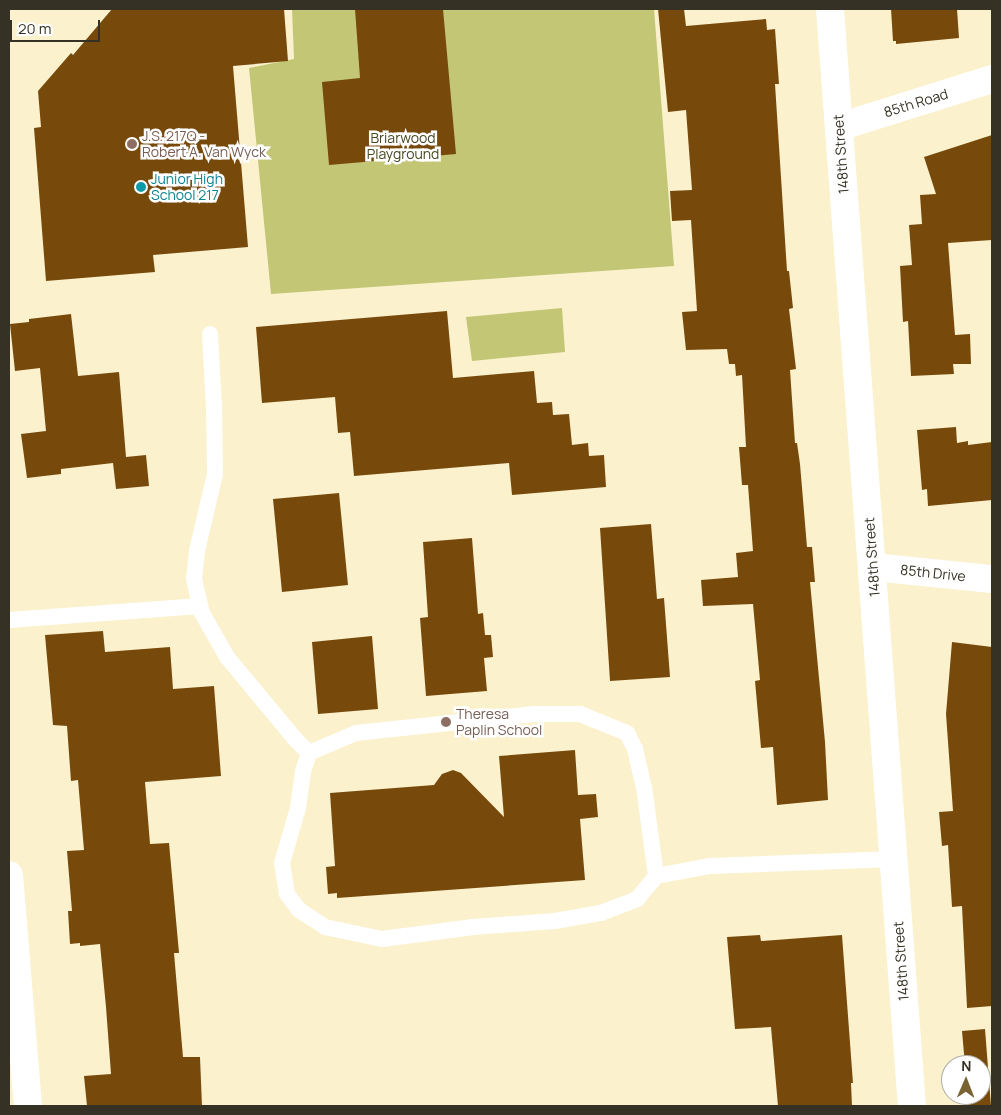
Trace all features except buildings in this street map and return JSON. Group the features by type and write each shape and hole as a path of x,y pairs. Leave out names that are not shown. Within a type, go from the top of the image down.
{"street":[{"name":"148th Street","path":"830,9 912,1106"},
{"name":"85th Road","path":"839,127 992,79"},
{"name":"85th Drive","path":"873,567 992,579"},
{"path":"9,875 28,1106"}],"lane":[{"path":"210,334 215,474 197,551 194,579 200,606 202,613 227,657 309,753"},
{"path":"9,620 200,606"},
{"path":"309,753 356,733 534,714 580,714 627,733 635,749 644,787 656,876"},
{"path":"309,753 298,808 282,863 287,894 299,910 325,927 382,939 473,927 555,921 601,913 637,899 656,876 710,866 894,859"}],"green space":[{"name":"Briarwood Playground","path":"292,9 654,9 674,266 271,294 249,68 294,59"},
{"path":"562,308 565,352 472,361 466,317"}],"place":[{"name":"J.S. 217Q - Robert A. Van Wyck","path":"132,144"},
{"name":"Junior High School 217","path":"141,187"},
{"name":"Theresa Paplin School","path":"446,722"}]}
